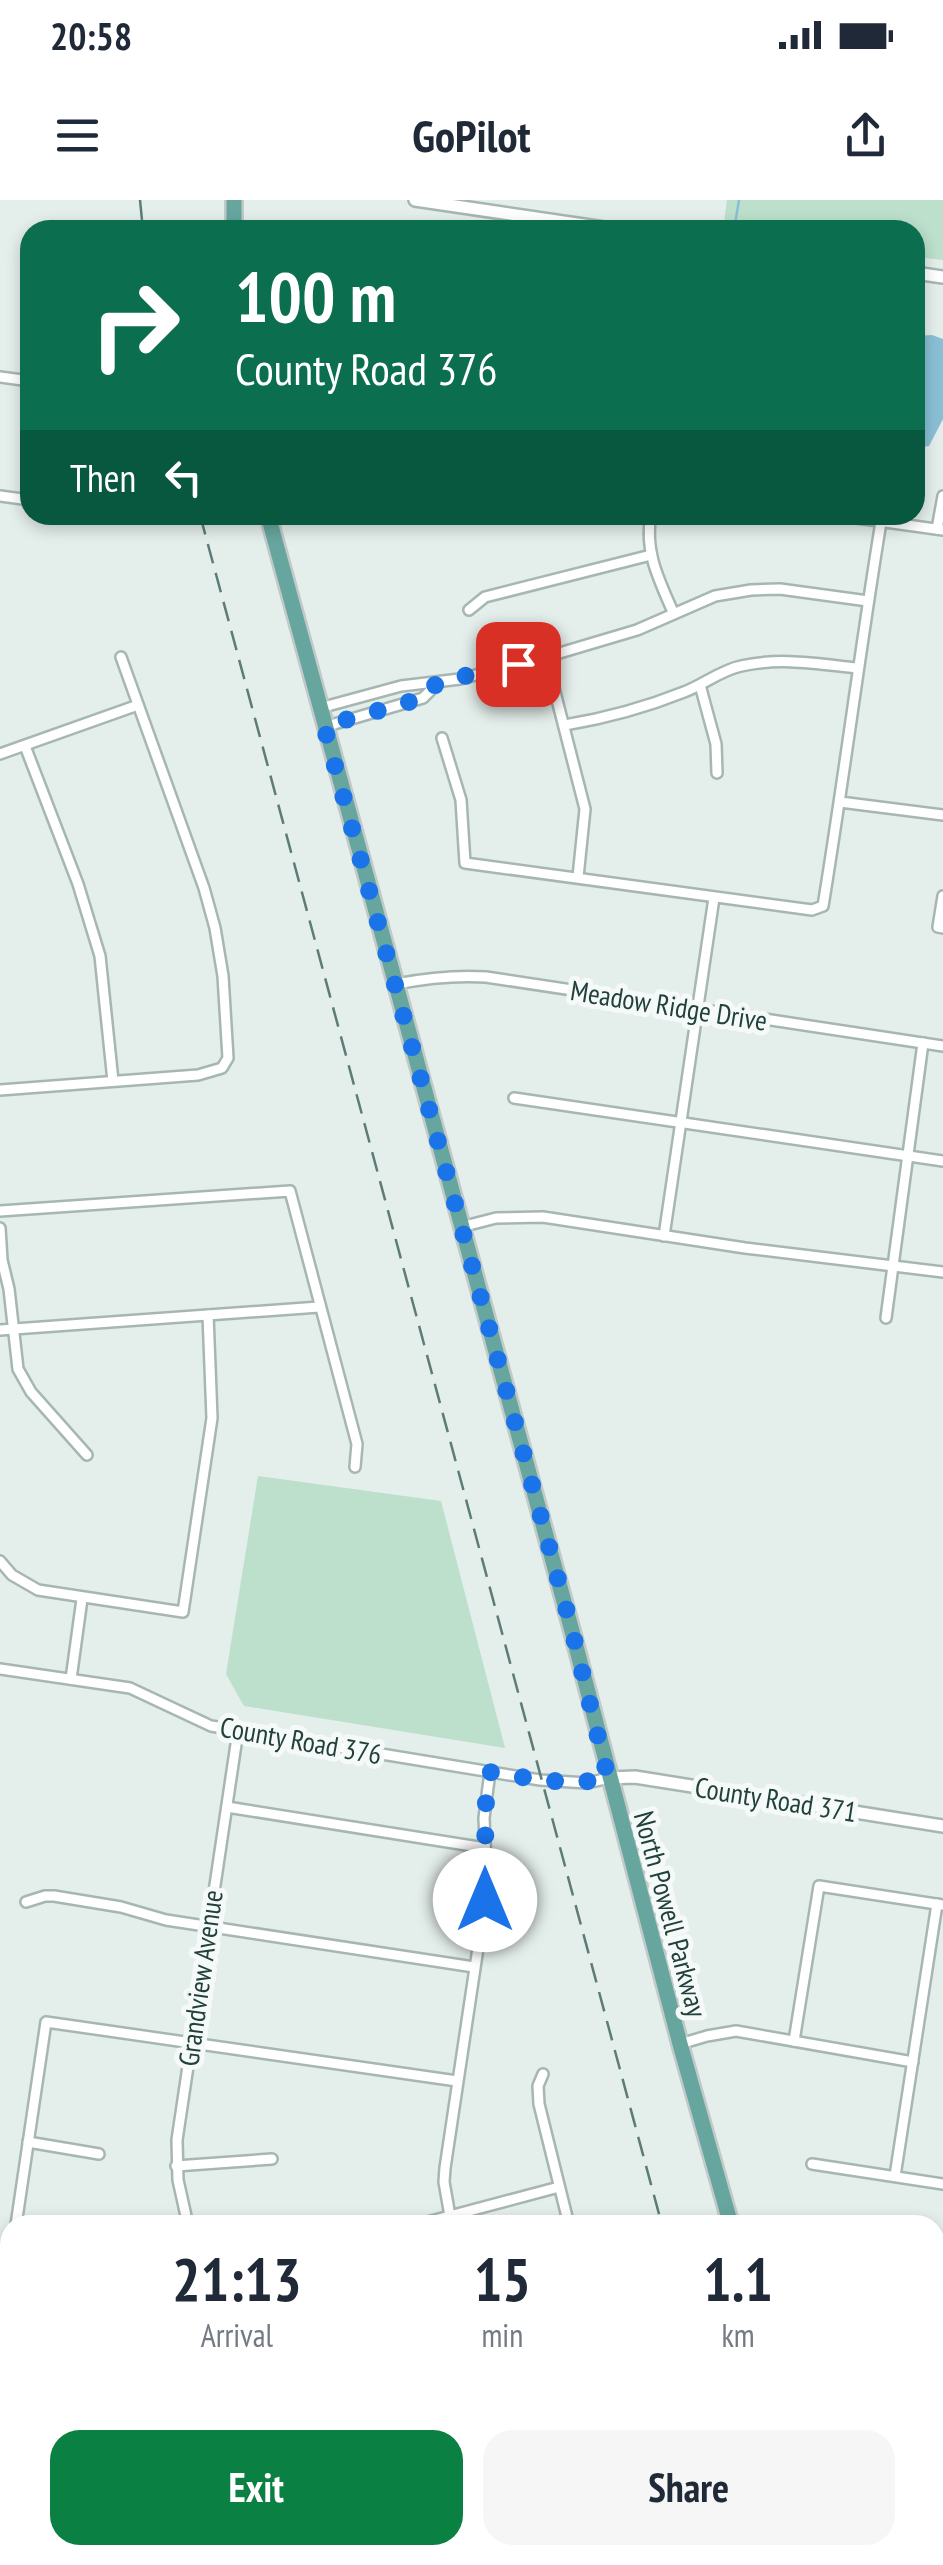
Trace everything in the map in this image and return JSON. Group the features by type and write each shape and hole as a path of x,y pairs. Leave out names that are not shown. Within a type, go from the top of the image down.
{"main road":[{"name":"North Powell Parkway","path":"271,525 727,2215"}],"street":[{"path":"414,200 550,220"},
{"path":"906,525 940,529 943,496"},
{"path":"650,525 651,555 674,612"},
{"path":"442,738 461,800 466,862 714,898 812,910 823,906 880,525"},
{"path":"469,610 485,598 651,555"},
{"path":"320,708 401,686 438,682 546,657 636,630 715,596 780,588 868,600"},
{"path":"0,1090 198,1075 216,1070 228,1058 215,928 121,657"},
{"path":"546,657 585,809 578,878"},
{"path":"564,726 611,718 700,685 736,667 791,660 857,668"},
{"path":"324,726 423,698 438,682"},
{"path":"700,685 716,744 717,773"},
{"path":"0,754 138,705"},
{"path":"26,746 96,938 114,1081"},
{"path":"840,802 943,815"},
{"path":"941,927 943,896"},
{"path":"664,1236 714,898"},
{"name":"Meadow Ridge Drive","path":"396,984 456,975 943,1046"},
{"path":"886,1318 923,1043"},
{"path":"514,1098 943,1161"},
{"path":"0,1212 290,1191 358,1444 355,1467"},
{"path":"461,1227 496,1218 532,1216 943,1272"},
{"path":"0,1228 22,1380 87,1455"},
{"path":"0,1330 319,1307"},
{"path":"0,1561 25,1584 52,1594 183,1612 210,1436 208,1315"},
{"path":"71,1679 82,1599"},
{"name":"County Road 376","path":"0,1668 130,1688 211,1726 238,1731 540,1780 587,1783 608,1778"},
{"name":"Grandview Avenue","path":"186,2215 176,2166 177,2140 238,1731"},
{"path":"450,2215 444,2182 487,1888 484,1818 490,1772"},
{"name":"County Road 371","path":"608,1778 635,1777 943,1826"},
{"path":"226,1808 485,1848"},
{"path":"794,2041 820,1886 940,1905 894,2176"},
{"path":"26,1902 54,1896 122,1907 166,1920 474,1968"},
{"path":"17,2215 46,2022 457,2082"},
{"path":"680,2044 736,2032 912,2062"},
{"path":"543,2074 538,2086 539,2104 567,2215"},
{"path":"28,2142 99,2154"},
{"path":"176,2166 272,2158"},
{"path":"812,2164 943,2184"},
{"path":"454,2215 560,2187"}],"green space":[{"path":"727,200 943,200 943,260 925,258 925,220 724,220"},
{"path":"258,1476 441,1501 505,1748 244,1706 226,1674"}],"water":[{"path":"925,335 943,339 943,419 929,446 925,447"}],"waterway":[{"path":"736,220 739,200"}],"railway":[{"path":"140,200 142,220"},
{"path":"203,525 659,2215"}],"route":[{"path":"485,1900 488,1872 484,1818 490,1772 587,1783 608,1778 572,1630 324,726 423,698 438,682 518,664"}]}
